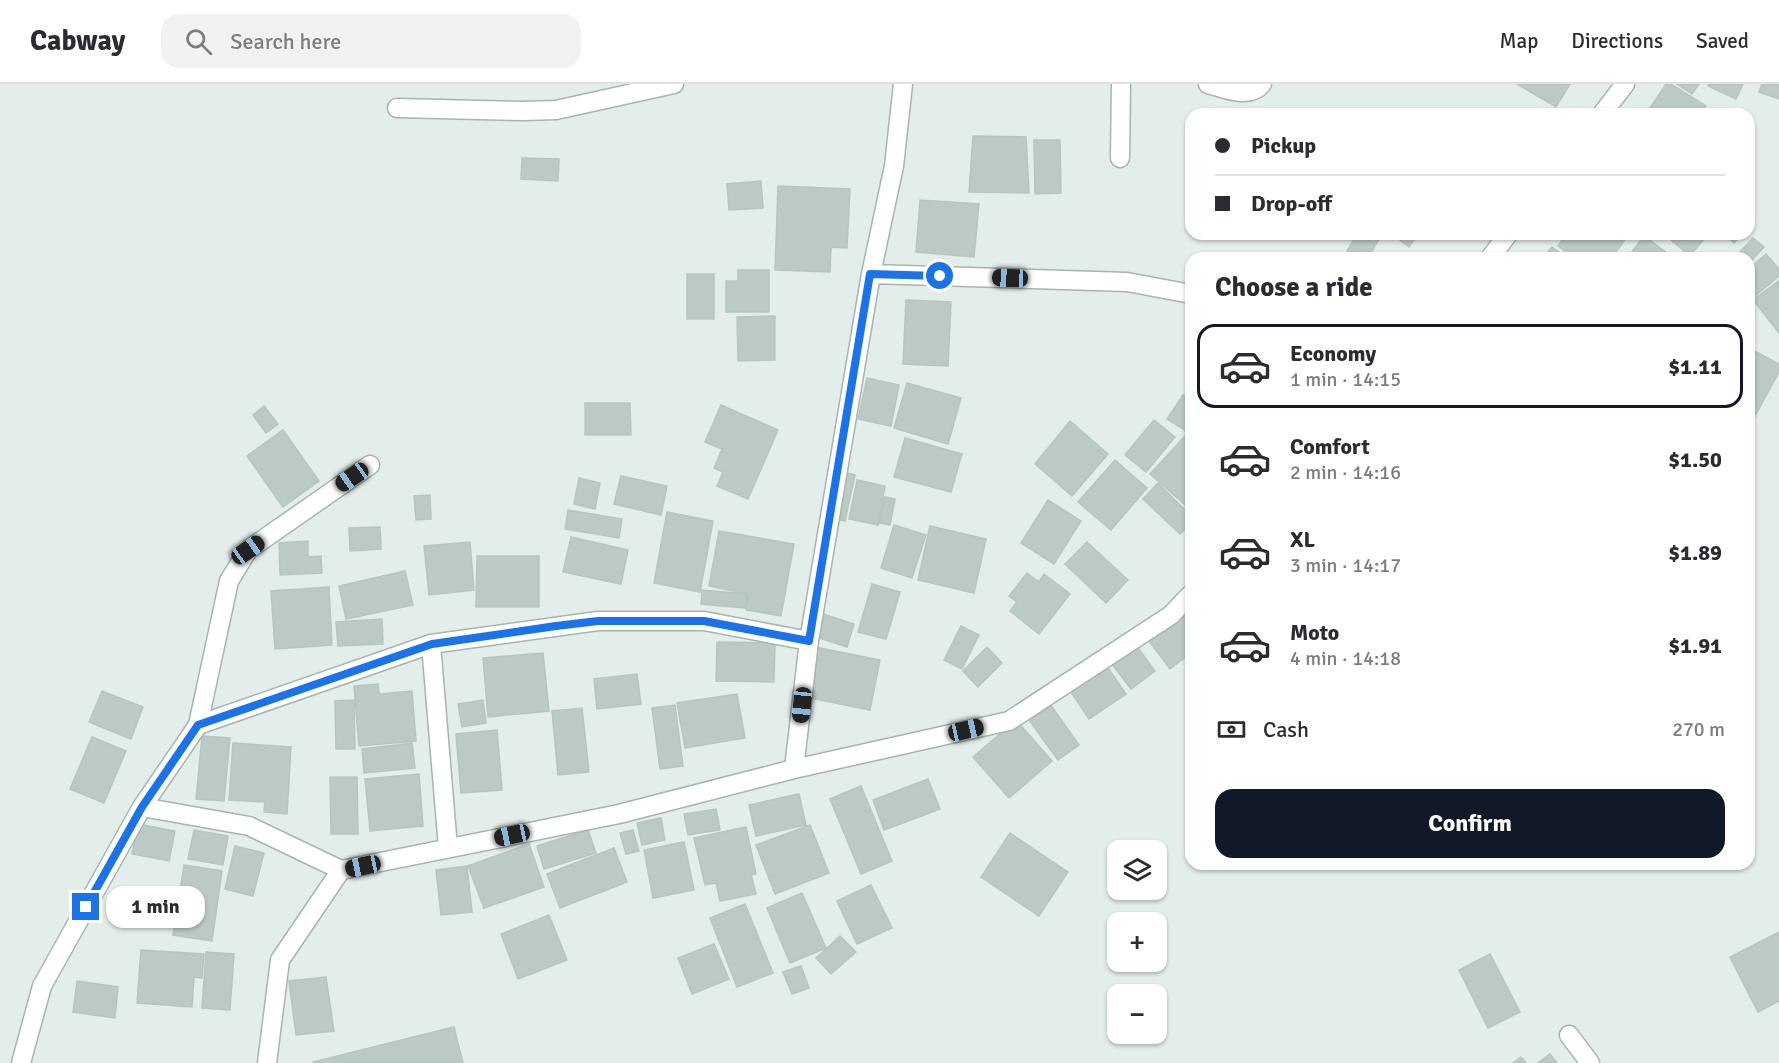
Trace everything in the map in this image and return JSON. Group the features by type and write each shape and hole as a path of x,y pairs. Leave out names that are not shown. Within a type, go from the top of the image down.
{"street":[{"path":"397,108 556,110 675,84"},
{"path":"794,769 809,641 870,274 894,166 903,84"},
{"path":"1120,158 1121,84"},
{"path":"1208,84 1240,93 1258,88 1262,84"},
{"path":"1607,108 1625,84"},
{"path":"870,274 1127,282 1185,293"},
{"path":"21,1063 42,986 142,807 198,725 229,581 248,550 370,465"},
{"path":"142,807 249,826 341,870 619,814 794,769 1010,721 1171,615 1185,600"},
{"path":"198,725 432,644 598,621 704,621 809,641"},
{"path":"432,644 448,848"},
{"path":"267,1063 280,960 341,870"},
{"path":"1569,1035 1590,1063"}],"building":[{"path":"1517,84 1570,84 1556,107"},
{"path":"1666,84 1671,84 1706,106 1705,108 1650,108"},
{"path":"1677,84 1699,84 1692,94"},
{"path":"1709,84 1743,84 1736,99 1708,86"},
{"path":"1762,84 1779,84 1779,99 1759,92"},
{"path":"973,136 1026,137 1029,193 969,192"},
{"path":"1034,140 1060,140 1061,193 1035,194"},
{"path":"522,158 559,159 558,181 521,179"},
{"path":"761,181 763,208 729,210 727,184"},
{"path":"778,186 850,189 847,248 831,247 830,272 775,270"},
{"path":"920,200 979,204 974,257 916,252"},
{"path":"1353,240 1378,240 1372,252 1347,251"},
{"path":"1400,240 1414,240 1409,247"},
{"path":"1562,240 1625,240 1616,252 1566,252 1558,246"},
{"path":"1641,240 1649,240 1666,252 1632,252"},
{"path":"1671,240 1703,240 1693,252 1685,252"},
{"path":"1751,240 1755,240 1764,247 1755,257 1755,252 1740,252"},
{"path":"1552,247 1559,252 1548,252"},
{"path":"1766,254 1779,269 1779,276 1755,296 1755,264"},
{"path":"738,270 769,270 769,312 726,312 726,281 738,281"},
{"path":"687,274 714,274 714,319 687,319"},
{"path":"1779,281 1779,333 1755,303 1755,299"},
{"path":"906,300 951,302 948,366 903,364"},
{"path":"775,316 775,360 738,361 737,317"},
{"path":"1755,351 1779,364 1779,372 1755,416"},
{"path":"867,378 899,385 891,426 858,419"},
{"path":"907,383 961,398 948,444 894,428"},
{"path":"1183,395 1185,396 1185,430 1167,419"},
{"path":"585,403 630,403 631,435 585,435"},
{"path":"721,405 778,430 748,499 717,486 723,472 714,468 722,449 705,442"},
{"path":"264,406 278,424 266,433 253,415"},
{"path":"1154,420 1175,437 1146,472 1125,455"},
{"path":"1070,421 1108,454 1072,496 1035,464"},
{"path":"283,430 319,481 283,507 247,456"},
{"path":"1185,436 1185,505 1150,474"},
{"path":"905,438 962,454 951,492 894,477"},
{"path":"1115,460 1147,488 1111,530 1078,502"},
{"path":"840,471 855,475 845,521 830,518"},
{"path":"621,476 667,486 661,515 614,504"},
{"path":"579,478 600,483 595,509 574,504"},
{"path":"857,480 885,486 878,525 849,519"},
{"path":"1158,483 1185,510 1185,529 1180,534 1143,499"},
{"path":"430,495 431,519 416,520 414,496"},
{"path":"885,497 895,499 890,525 879,523"},
{"path":"1048,500 1081,521 1054,564 1021,543"},
{"path":"568,510 622,519 619,538 565,529"},
{"path":"667,512 713,521 700,592 654,583"},
{"path":"894,525 926,535 912,578 881,568"},
{"path":"930,526 986,539 974,593 918,580"},
{"path":"380,527 381,549 350,551 349,528"},
{"path":"719,531 794,544 781,616 746,610 748,594 709,586"},
{"path":"571,537 628,550 621,584 563,572"},
{"path":"308,541 308,557 321,556 322,573 280,575 279,543"},
{"path":"470,542 474,590 429,595 424,546"},
{"path":"1087,542 1128,580 1106,603 1065,564"},
{"path":"477,556 539,556 539,607 476,607"},
{"path":"405,571 413,605 346,619 339,586"},
{"path":"1027,573 1039,582 1044,574 1070,594 1039,634 1010,611 1017,602 1009,596"},
{"path":"872,584 900,592 886,639 858,632"},
{"path":"329,587 332,645 275,649 271,591"},
{"path":"702,590 747,594 745,608 701,604"},
{"path":"1185,608 1185,658 1170,669 1146,637"},
{"path":"823,614 854,624 847,647 816,637"},
{"path":"382,619 383,644 338,646 336,622"},
{"path":"961,626 979,635 962,669 944,660"},
{"path":"1133,641 1155,671 1131,689 1108,659"},
{"path":"717,642 775,643 774,682 716,681"},
{"path":"815,647 880,660 870,710 805,697"},
{"path":"987,647 1002,663 978,687 963,671"},
{"path":"543,653 549,711 488,717 483,658"},
{"path":"1104,662 1126,694 1089,719 1067,686"},
{"path":"637,674 641,704 597,709 594,679"},
{"path":"378,684 379,694 412,691 416,741 359,746 354,686"},
{"path":"102,691 143,707 131,739 89,722"},
{"path":"737,694 745,738 685,748 677,703"},
{"path":"354,700 355,749 336,749 335,701"},
{"path":"483,700 486,723 462,727 458,704"},
{"path":"1048,701 1079,745 1058,760 1026,716"},
{"path":"675,705 683,766 660,769 652,708"},
{"path":"582,708 589,772 558,775 552,711"},
{"path":"1016,720 1052,761 1009,798 973,757"},
{"path":"497,730 502,790 461,793 456,734"},
{"path":"202,736 230,738 224,801 196,799"},
{"path":"92,737 126,751 104,803 70,789"},
{"path":"233,743 291,747 287,814 264,812 265,802 229,800"},
{"path":"412,743 415,768 364,773 362,749"},
{"path":"419,774 423,826 370,831 365,779"},
{"path":"330,777 357,777 358,834 331,834"},
{"path":"928,779 940,809 884,830 873,800"},
{"path":"861,786 892,861 861,874 830,799"},
{"path":"799,794 806,825 756,836 749,805"},
{"path":"716,809 720,830 688,835 684,814"},
{"path":"661,818 665,840 642,845 637,823"},
{"path":"138,824 175,831 169,861 132,854"},
{"path":"810,825 829,873 775,894 756,845"},
{"path":"746,827 756,874 751,875 756,894 720,901 716,883 705,885 694,838"},
{"path":"194,830 228,836 223,865 188,859"},
{"path":"588,830 596,853 544,869 537,846"},
{"path":"633,830 639,851 626,854 620,833"},
{"path":"1010,833 1068,872 1039,916 981,877"},
{"path":"684,842 694,890 653,898 644,850"},
{"path":"529,844 544,887 484,908 468,866"},
{"path":"235,846 264,853 253,896 225,889"},
{"path":"614,848 627,882 560,908 547,874"},
{"path":"184,865 222,871 212,941 173,935"},
{"path":"467,866 472,912 441,915 436,870"},
{"path":"871,885 892,928 857,944 837,901"},
{"path":"802,893 826,948 790,963 767,908"},
{"path":"745,904 773,973 737,987 710,918"},
{"path":"549,915 567,960 518,979 501,934"},
{"path":"1779,932 1779,1001 1758,1012 1730,957"},
{"path":"840,936 856,952 831,974 816,958"},
{"path":"714,944 729,979 692,994 678,958"},
{"path":"141,950 204,954 202,978 194,977 192,1007 137,1003"},
{"path":"206,952 234,954 230,1010 202,1008"},
{"path":"1490,954 1520,1012 1488,1028 1459,970"},
{"path":"801,966 809,988 792,994 783,972"},
{"path":"326,977 334,1031 296,1035 289,981"},
{"path":"77,981 118,987 115,1018 73,1012"},
{"path":"454,1027 463,1063 313,1063 313,1062"},
{"path":"1550,1054 1557,1063 1538,1063"},
{"path":"1521,1057 1526,1063 1513,1063"}],"route":[{"path":"86,907 142,807 198,725 432,644 556,626 598,621 704,621 809,641 870,274 940,276"}]}
